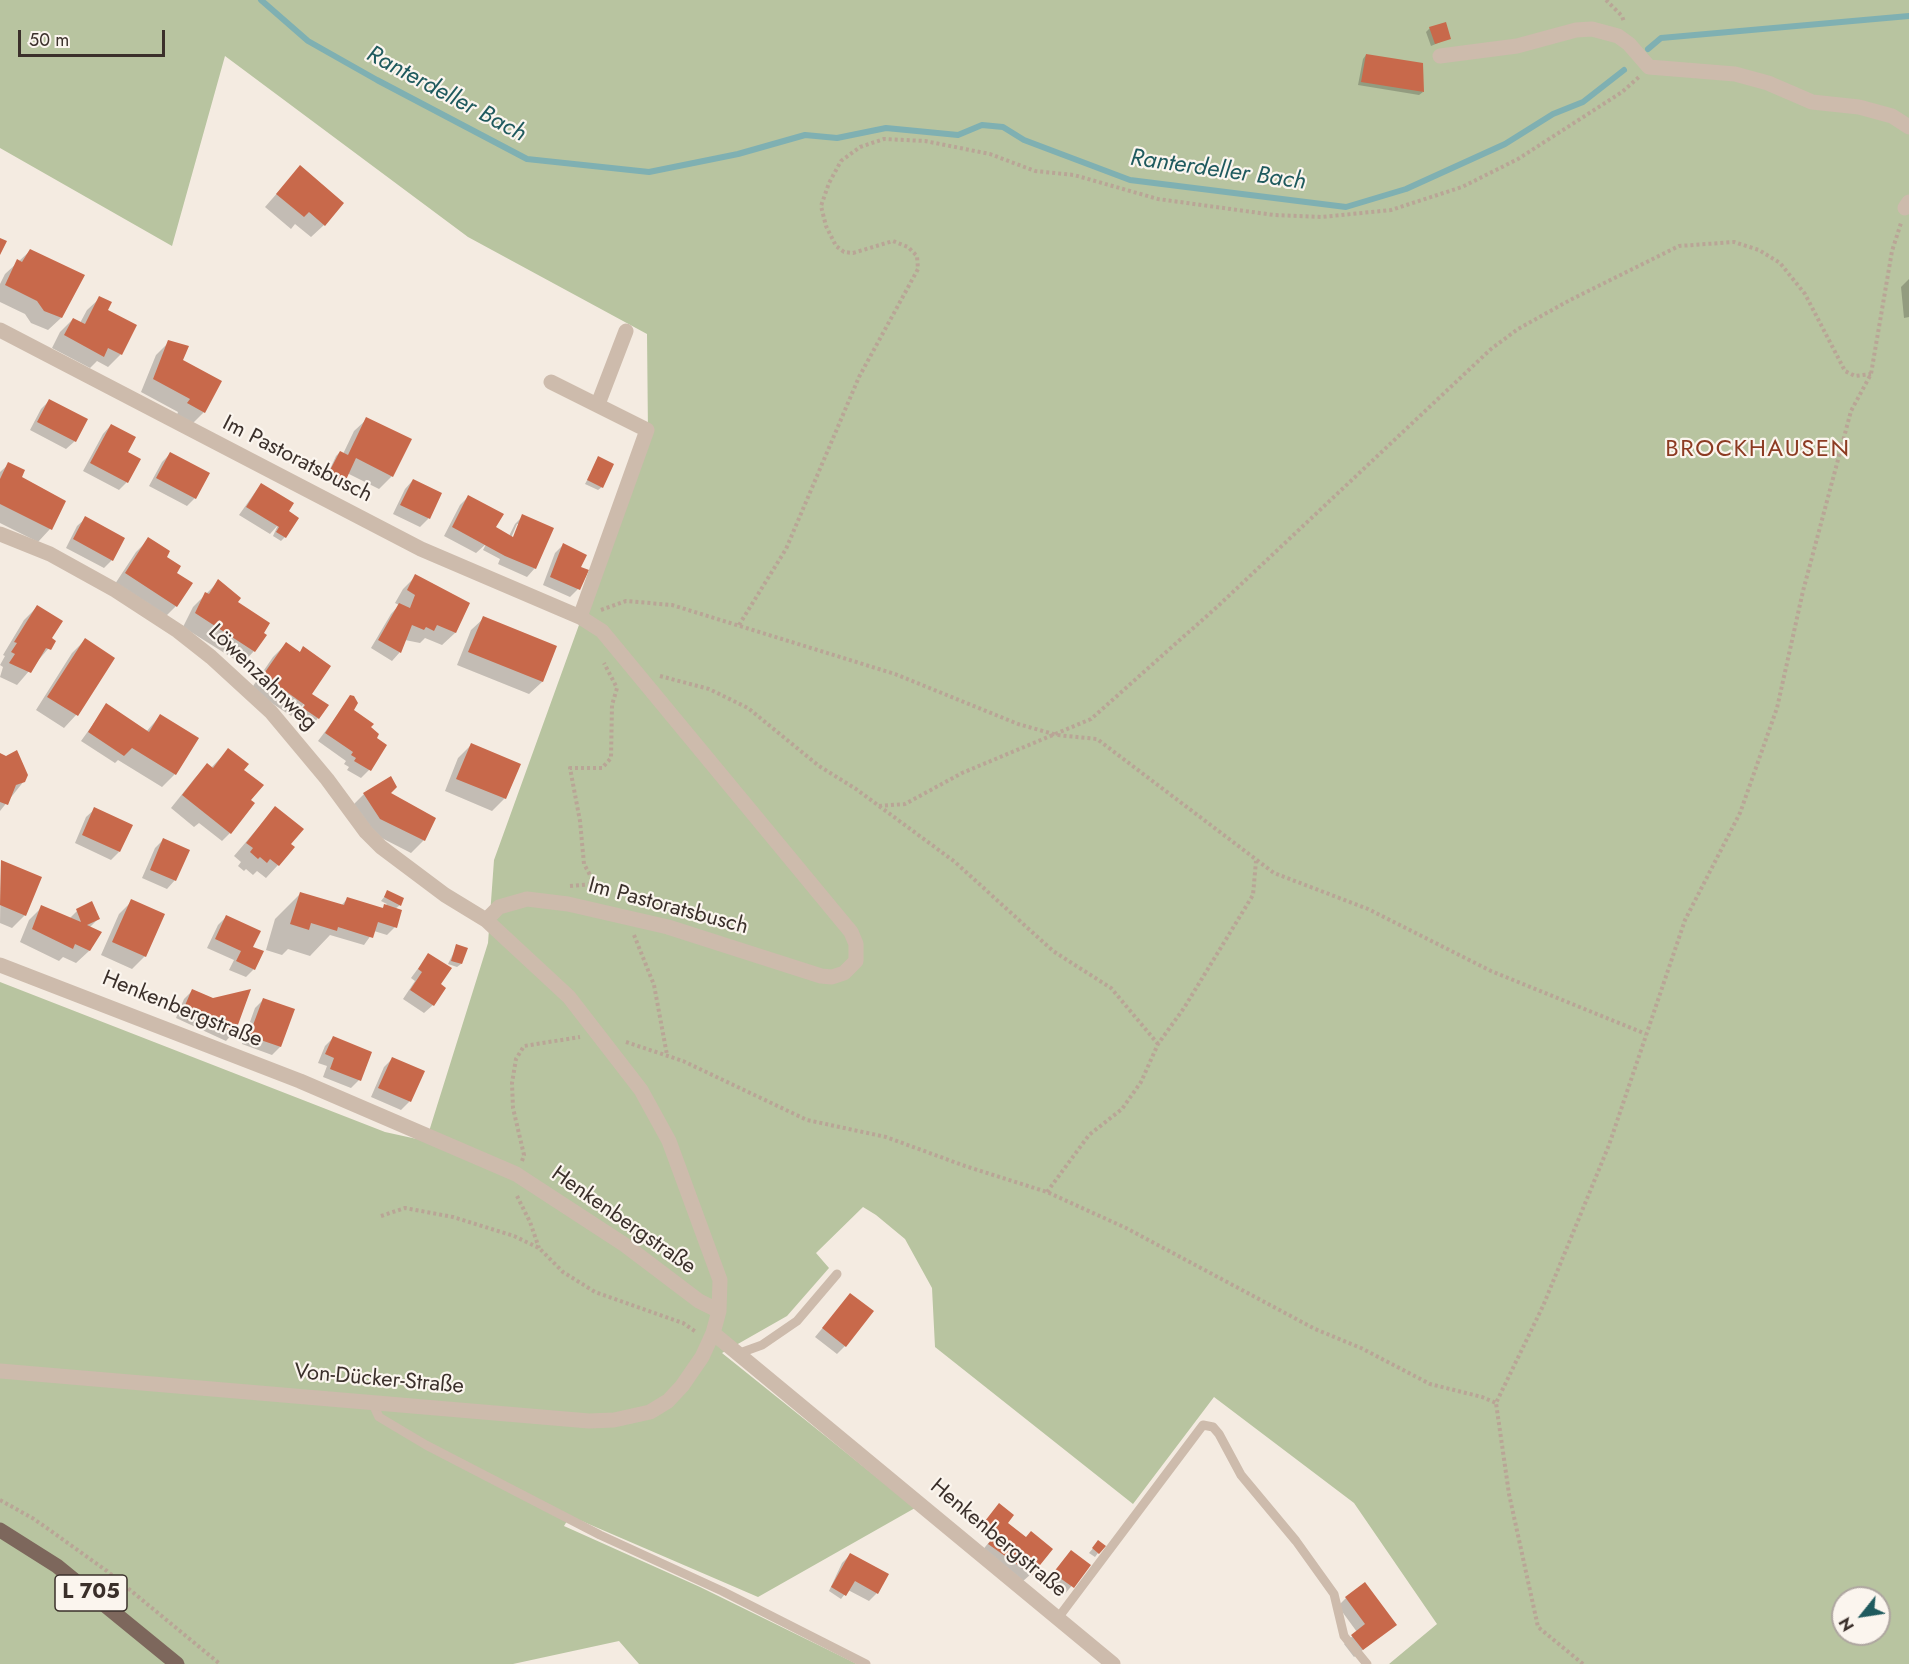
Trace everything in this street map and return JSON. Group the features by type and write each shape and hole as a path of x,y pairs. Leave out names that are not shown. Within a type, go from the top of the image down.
{"main road":[{"name":"L 705","path":"0,1530 57,1566 177,1664"}],"street":[{"path":"1440,56 1517,46 1576,30 1592,29 1618,36 1629,44 1650,67 1735,74 1768,83 1812,102 1859,107 1892,117 1909,128"},
{"name":"Im Pastoratsbusch","path":"0,330 421,549 580,617 602,631 851,932 856,944 856,961 844,974 832,977 821,976 743,949 631,918 527,899 499,908 486,920"},
{"path":"598,404 626,331"},
{"path":"551,382 647,430 580,617"},
{"name":"Löwenzahnweg","path":"0,534 50,554 116,590 178,631 271,712 320,770 366,832 381,847 445,896 486,920"},
{"path":"486,920 568,997 600,1035 641,1090 669,1141 720,1280 719,1311 711,1337"},
{"name":"Henkenbergstraße","path":"0,965 300,1081 516,1174 625,1245 699,1302 719,1311"},
{"name":"Henkenbergstraße","path":"711,1337 737,1354 880,1470 990,1565 1058,1618 1106,1661"},
{"name":"Von-Dücker-Straße","path":"0,1371 589,1421 630,1418 650,1412 668,1401 702,1357 711,1337"}],"lane":[{"path":"737,1354 762,1345 797,1322 837,1274"},
{"path":"372,1402 379,1417 426,1445 600,1535 722,1591 866,1664"},
{"path":"1058,1618 1203,1425 1213,1427 1219,1434 1241,1475 1296,1541 1334,1594 1344,1636 1367,1664"}],"path":[{"path":"739,625 786,549 859,377 918,269 917,256 908,247 893,241 853,253 844,252 836,246 826,226 821,206 829,183 841,161 860,147 884,139 955,146 990,154 1035,171 1074,175 1158,200 1232,210 1322,217 1379,212 1462,187 1518,159 1622,92 1650,67"},
{"path":"1583,1664 1538,1627 1509,1494 1496,1403 1543,1306 1609,1145 1685,920 1740,813 1777,708 1803,591 1851,411 1871,374 1892,251 1907,205"},
{"path":"879,806 905,804 1001,755 1058,735 1091,719 1119,696 1491,349 1518,329 1570,300 1679,246 1734,242 1759,250 1780,263 1805,294 1833,353 1845,371 1855,376 1871,374"},
{"path":"580,617 626,601 672,605 895,674 1018,724 1058,735 1097,739 1274,873 1368,909 1491,971 1646,1035"},
{"path":"562,887 595,884 584,864 580,821 570,768 602,768 611,758 612,705 617,688 599,653"},
{"path":"644,679 664,675 709,689 748,708 819,766 956,862 1053,951 1111,988 1158,1044"},
{"path":"1047,1192 1089,1135 1122,1109 1141,1082 1158,1044 1184,1008 1253,895 1257,861"},
{"path":"631,918 633,933 654,985 667,1055"},
{"path":"539,1248 530,1222 512,1188 524,1155 513,1108 512,1083 516,1059 524,1047 600,1035 667,1055 807,1120 886,1137 965,1166 1047,1192 1126,1228 1315,1329 1361,1348 1430,1384 1482,1397 1496,1403"},
{"path":"381,1216 405,1208 453,1217 514,1236 539,1248 562,1272 595,1292 683,1323 711,1337"},
{"path":"0,1500 34,1519 107,1571 220,1664"}],"green space":[{"path":"0,0 1909,0 1909,1664 1389,1664 1437,1624 1354,1503 1214,1397 1133,1504 935,1347 932,1288 905,1239 863,1207 816,1253 829,1268 787,1316 722,1353 915,1508 758,1597 570,1516 564,1526 700,1587 857,1664 639,1664 619,1641 513,1664 0,1664 0,982 385,1132 426,1141 488,943 494,860 648,434 647,334 468,237 225,56 172,246 0,148"}],"building":[{"path":"1446,22 1451,39 1435,44 1429,27"},
{"path":"1366,54 1423,63 1424,92 1361,82"},
{"path":"300,165 344,203 325,226 309,212 304,217 276,194"},
{"path":"0,238 7,241 0,255"},
{"path":"30,249 85,275 62,318 44,311 37,301 5,285 17,259 22,262"},
{"path":"99,296 112,302 108,310 137,325 122,355 108,348 104,357 64,335 73,318 85,324"},
{"path":"168,340 189,346 183,360 222,381 205,413 187,403 190,399 153,379"},
{"path":"49,399 88,419 76,442 37,422"},
{"path":"366,417 412,439 393,477 356,458 345,482 328,474 340,451 348,455"},
{"path":"111,424 136,437 128,452 141,459 128,483 90,463"},
{"path":"170,452 210,473 196,499 156,478"},
{"path":"598,456 614,464 603,488 587,480"},
{"path":"8,462 25,470 22,477 66,501 52,530 0,504 0,479"},
{"path":"413,479 442,493 430,519 400,505"},
{"path":"261,483 294,503 289,511 299,518 286,538 276,532 279,527 246,507"},
{"path":"468,495 504,514 496,527 513,537 522,514 554,528 536,569 505,556 452,527"},
{"path":"85,516 125,538 113,561 73,539"},
{"path":"148,537 170,551 167,557 181,566 177,573 193,583 177,607 125,573"},
{"path":"563,543 587,555 581,567 589,570 580,590 550,577"},
{"path":"415,574 470,603 456,633 437,625 434,631 412,625 401,653 378,640 399,603 410,608 415,595 407,590"},
{"path":"218,579 241,598 238,602 270,623 264,633 267,635 255,652 195,613 205,592 209,594"},
{"path":"37,605 63,621 52,638 56,641 51,650 46,648 31,673 9,663 15,654 11,652 17,643 14,642"},
{"path":"483,616 557,646 543,682 468,652"},
{"path":"85,638 115,658 78,716 47,697"},
{"path":"286,642 300,652 303,646 331,666 312,694 329,705 319,719 303,708 305,705 263,675"},
{"path":"350,695 354,696 358,703 354,710 374,724 371,727 379,734 377,738 387,745 371,771 354,761 356,758 351,755 353,752 325,733"},
{"path":"106,703 149,732 160,714 199,738 176,775 132,748 124,756 88,732"},
{"path":"471,743 521,764 506,799 456,779"},
{"path":"228,748 249,764 244,770 264,785 251,800 255,803 231,834 182,795 207,763 213,768"},
{"path":"17,750 28,775 25,782 16,785 8,805 0,802 0,753 6,756"},
{"path":"391,776 397,787 391,793 436,818 425,841 380,819 363,793"},
{"path":"275,806 304,829 291,844 295,847 279,866 270,859 267,863 260,857 258,859 250,852 253,848 246,843"},
{"path":"94,807 133,825 120,852 82,835"},
{"path":"163,838 190,850 176,881 150,870"},
{"path":"1,860 42,877 26,916 0,905"},
{"path":"387,890 404,898 401,906 384,897"},
{"path":"300,892 344,905 347,897 383,908 384,904 402,910 397,928 378,922 373,938 338,927 337,931 311,923 309,930 290,924"},
{"path":"131,899 165,914 146,957 112,942"},
{"path":"92,901 100,919 87,925 102,932 90,951 75,944 73,949 32,929 41,905 81,922 76,909"},
{"path":"226,915 261,931 253,947 264,951 255,970 236,961 241,951 215,939"},
{"path":"456,944 468,948 462,964 451,961"},
{"path":"428,953 452,968 441,984 446,988 434,1006 410,990 422,972 418,969"},
{"path":"192,989 213,998 251,989 235,1033 183,1010"},
{"path":"263,998 295,1009 281,1047 249,1036"},
{"path":"333,1036 372,1052 361,1081 330,1069 334,1058 325,1054"},
{"path":"392,1057 425,1071 411,1102 378,1088"},
{"path":"850,1293 874,1311 846,1347 822,1328"},
{"path":"999,1503 1014,1515 1008,1523 1026,1537 1031,1531 1053,1549 1032,1575 988,1544 998,1532 985,1521"},
{"path":"1098,1540 1106,1546 1099,1554 1092,1548"},
{"path":"1071,1550 1091,1565 1074,1588 1053,1573"},
{"path":"850,1553 889,1574 878,1594 855,1581 846,1596 831,1587"},
{"path":"1365,1582 1397,1625 1363,1650 1351,1635 1365,1624 1345,1597"}],"waterway":[{"name":"Ranterdeller Bach","path":"261,0 308,41 527,159 649,172 738,154 805,135 837,138 886,128 958,135 982,125 1003,127 1024,140 1130,180 1346,207 1406,189 1505,144 1553,114 1583,102 1624,70"},
{"name":"Ranterdeller Bach","path":"1648,49 1661,38 1909,16"}],"district":[{"name":"BROCKHAUSEN","path":"1758,450"}]}
